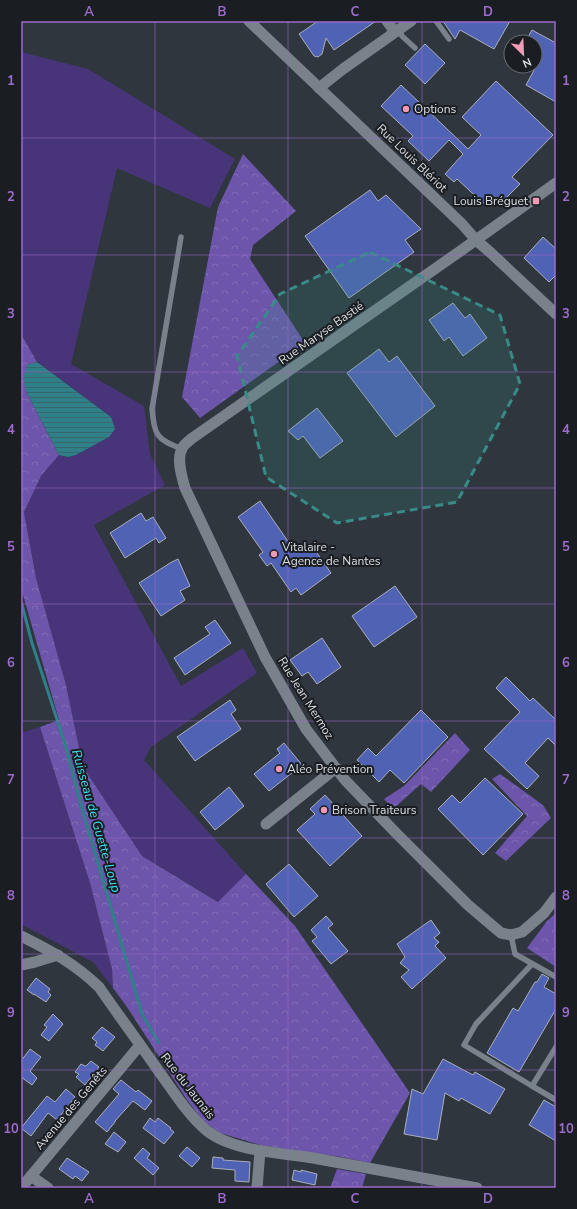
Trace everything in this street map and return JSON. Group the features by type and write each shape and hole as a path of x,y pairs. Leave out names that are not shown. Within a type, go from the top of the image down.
{"street":[{"name":"Rue Louis Blériot","path":"249,21 462,224 476,240 556,314"},
{"path":"387,21 397,30"},
{"path":"320,88 343,68 411,21"},
{"name":"Rue Maryse Bastié","path":"182,449 191,439 556,183"},
{"name":"Rue Jean Mermoz","path":"182,449 180,459 182,475 186,488 265,657 306,729 345,780 396,833 468,905 501,933 511,935"},
{"path":"266,824 336,768"},
{"path":"511,935 522,932 544,913 556,897"},
{"name":"Rue du Jaunais","path":"21,936 58,955 84,973 99,987 178,1098 195,1119 216,1137 237,1145 260,1151 294,1155 477,1188"},
{"path":"21,964 35,962 58,955"},
{"name":"Avenue des Genêts","path":"21,1188 140,1045"},
{"path":"258,1188 260,1151"},
{"path":"31,1176 48,1188"}],"lane":[{"path":"436,21 449,39"},
{"path":"397,30 415,48"},
{"path":"181,237 152,409 153,426 160,439 182,449"},
{"path":"511,935 514,954 556,977"},
{"path":"532,964 476,1024 464,1046 556,1100"},
{"path":"532,1086 556,1047"}],"highlighted area":[{"path":"370,252 500,315 520,384 457,502 337,523 266,477 237,356 280,294"}],"shaded area":[{"path":"21,52 88,69 235,159 210,208 117,168 71,364 144,406 150,454 165,485 94,525 181,686 243,648 257,673 151,747 144,760 246,874 219,902 142,856 83,767 66,685 36,578 24,512 41,476 59,455 68,457 76,455 109,437 111,417 37,362 21,336"},
{"path":"40,727 90,883 112,969 113,988 93,962 21,924 21,733"}],"green space":[{"path":"243,154 296,211 253,245 250,259 305,343 200,418 182,397 218,207"},
{"path":"21,336 37,362 27,365 25,389 59,455 41,476 24,512 36,578 66,685 83,767 142,856 218,902 246,874 295,926 410,1093 370,1163 341,1157 264,1146 220,1133 203,1121 187,1100 127,1007 113,988 112,969 90,883 40,727 59,720 21,588"},
{"path":"455,733 470,750 431,792 421,784 393,809 384,799 404,786"},
{"path":"500,774 543,805 551,818 506,861 495,853 527,816 492,779"},
{"path":"556,913 556,967 527,948 547,921"},
{"path":"337,1169 366,1174 362,1188 330,1188"}],"water":[{"path":"37,362 111,417 115,429 109,437 76,455 68,457 59,455 25,389 24,375 27,365"}],"building":[{"path":"318,21 376,21 334,50 326,38 322,54 318,57 314,56 299,34"},
{"path":"443,21 510,21 494,49 460,30 455,39"},
{"path":"532,30 539,34 530,34"},
{"path":"543,36 556,43 556,102 526,85 532,74 543,74"},
{"path":"425,44 445,63 425,84 405,65"},
{"path":"496,81 553,135 512,177 520,184 506,198 483,203 457,179 454,182 445,174 463,154 449,140 429,161 408,141 413,136 381,106 401,85 468,149 481,135 462,117"},
{"path":"370,190 378,201 386,195 421,229 405,240 414,252 349,298 305,236"},
{"path":"543,237 556,249 556,275 549,282 524,258"},
{"path":"453,303 465,318 470,314 487,338 463,356 449,337 444,341 429,320"},
{"path":"379,349 389,362 397,356 435,406 396,437 347,373"},
{"path":"317,408 343,441 320,458 303,436 298,440 288,431"},
{"path":"260,501 296,553 310,543 331,573 301,595 296,588 291,592 271,563 267,566 259,555 263,552 238,517"},
{"path":"141,513 146,521 153,517 166,538 159,543 156,538 125,558 110,533"},
{"path":"178,559 190,586 180,591 185,600 161,616 139,583"},
{"path":"395,586 417,617 374,647 352,616"},
{"path":"215,620 231,643 185,675 174,658 210,634 205,627"},
{"path":"322,638 341,667 317,684 308,672 302,676 290,660"},
{"path":"506,677 530,701 533,698 556,720 556,746 548,738 525,763 539,776 527,789 484,749 520,712 496,688"},
{"path":"230,700 236,710 231,714 241,729 195,761 177,737"},
{"path":"421,710 448,737 404,783 390,770 379,782 357,760 368,748 376,756"},
{"path":"284,743 302,765 269,791 254,774 280,753 277,749"},
{"path":"485,778 523,814 483,855 438,809 452,795 460,803"},
{"path":"229,787 244,806 215,830 200,812"},
{"path":"325,795 362,836 330,866 297,830 315,814 310,809"},
{"path":"289,864 318,896 294,917 266,884"},
{"path":"326,916 333,924 328,928 348,951 331,964 312,941 317,937 311,930"},
{"path":"431,920 440,933 434,938 439,942 435,946 446,958 412,989 401,977 409,970 400,963 405,957 397,944"},
{"path":"542,974 549,978 544,987 556,994 556,1009 519,1072 487,1053 513,1008 518,1011 535,982 537,982"},
{"path":"36,978 50,989 48,992 51,995 46,1002 27,990"},
{"path":"53,1014 63,1024 49,1041 41,1035 47,1027 44,1025"},
{"path":"102,1027 115,1037 103,1051 95,1045 97,1042 92,1038"},
{"path":"30,1049 41,1057 30,1071 37,1078 32,1085 21,1077 21,1061"},
{"path":"443,1059 473,1075 475,1072 505,1089 490,1114 461,1098 459,1101 445,1093 437,1140 404,1134 412,1089 423,1094"},
{"path":"91,1061 99,1067 85,1085 76,1077 79,1074 75,1072 81,1064 86,1066"},
{"path":"121,1080 136,1092 138,1090 152,1101 145,1110 133,1101 107,1132 95,1122 119,1094 113,1089"},
{"path":"66,1089 75,1097 57,1120 48,1113 31,1136 21,1128 47,1096 55,1102"},
{"path":"544,1100 556,1107 556,1141 529,1125"},
{"path":"150,1118 155,1122 158,1118 174,1132 164,1144 143,1128"},
{"path":"114,1132 126,1142 118,1152 105,1144"},
{"path":"187,1147 200,1158 192,1167 179,1156"},
{"path":"143,1148 150,1154 147,1158 159,1168 153,1175 134,1158"},
{"path":"213,1157 223,1158 223,1160 250,1162 249,1182 235,1181 235,1170 212,1168"},
{"path":"67,1158 89,1172 82,1181 75,1176 73,1179 59,1169"},
{"path":"294,1170 317,1174 315,1185 292,1180"}],"waterway":[{"name":"Ruisseau de Guette-Loup","path":"21,601 32,643 65,744 81,805 142,1014 159,1043"}],"place":[{"name":"Options","path":"406,109"},
{"name":"Louis Bréguet","path":"536,201"},
{"name":"Vitalaire - Agence de Nantes","path":"274,554"},
{"name":"Aléo Prévention","path":"279,769"},
{"name":"Brison Traiteurs","path":"324,810"}]}
